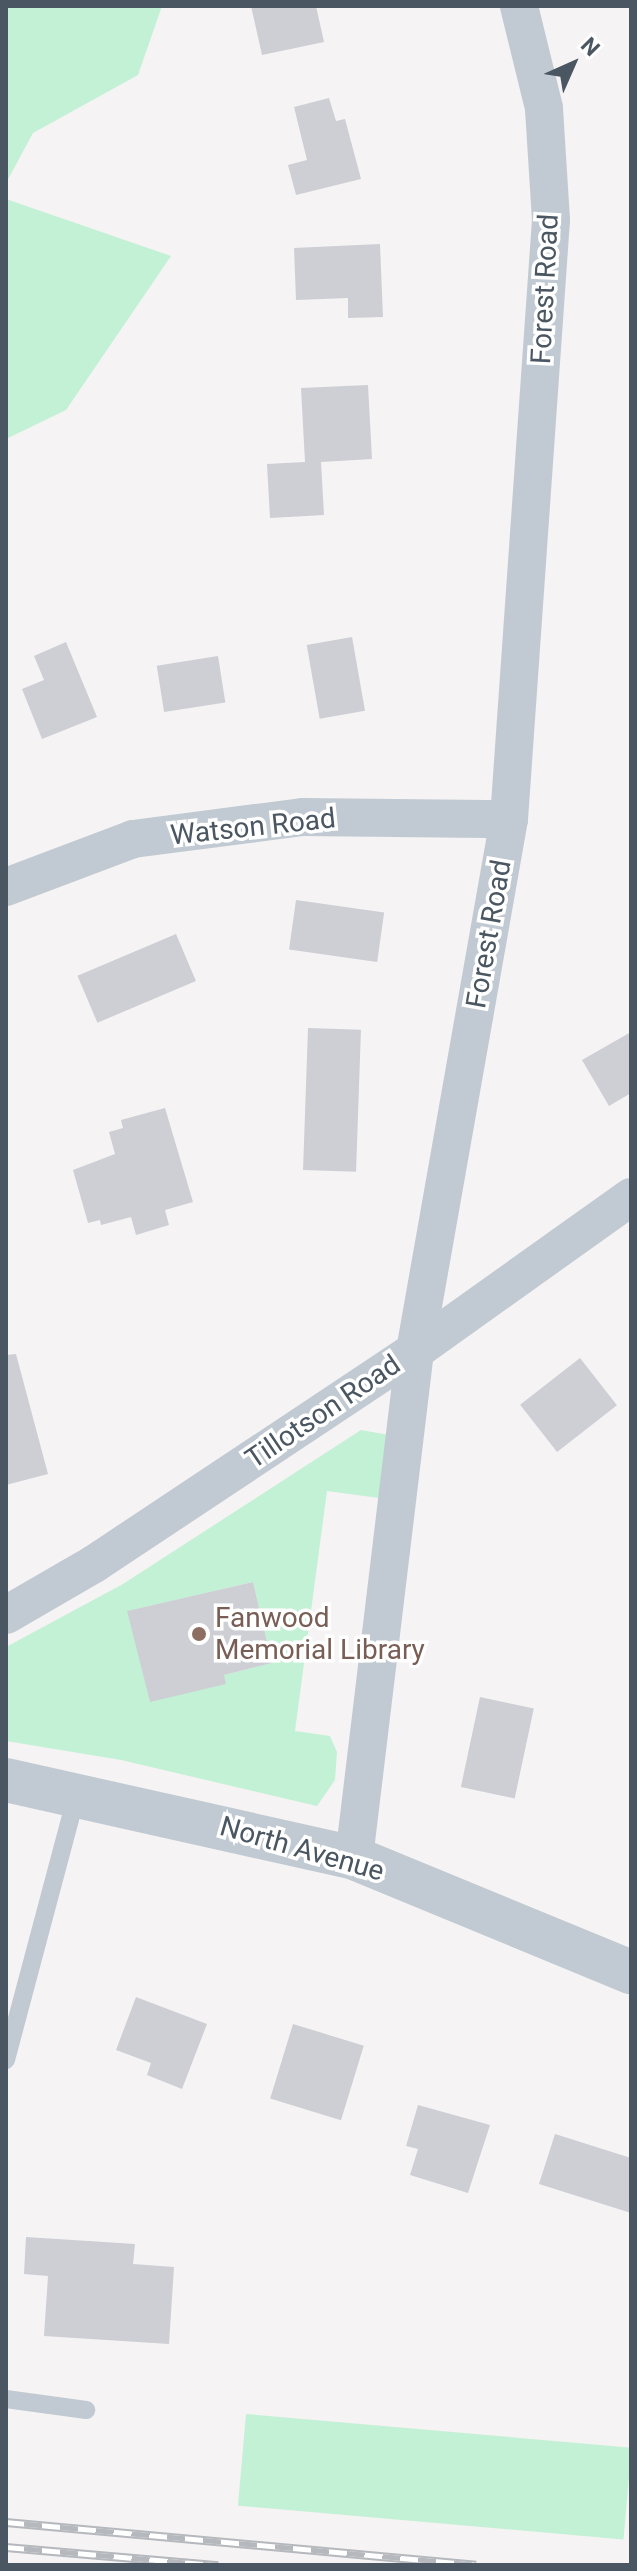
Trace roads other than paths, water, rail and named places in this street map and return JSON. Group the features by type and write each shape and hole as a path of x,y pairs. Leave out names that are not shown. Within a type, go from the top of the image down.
{"street":[{"name":"Forest Road","path":"354,1858 415,1351 509,819 551,220 544,108 519,6"},
{"name":"Watson Road","path":"6,887 133,839 303,817 509,819"},
{"name":"Tillotson Road","path":"6,1615 94,1564 415,1351 631,1197"},
{"name":"North Avenue","path":"6,1780 354,1858 631,1972"}],"lane":[{"path":"6,2060 77,1794"},
{"path":"6,2399 86,2410"}],"railway":[{"path":"6,2522 476,2565"},
{"path":"6,2547 218,2565"}],"place":[{"name":"Fanwood Memorial Library","path":"199,1634"}]}
